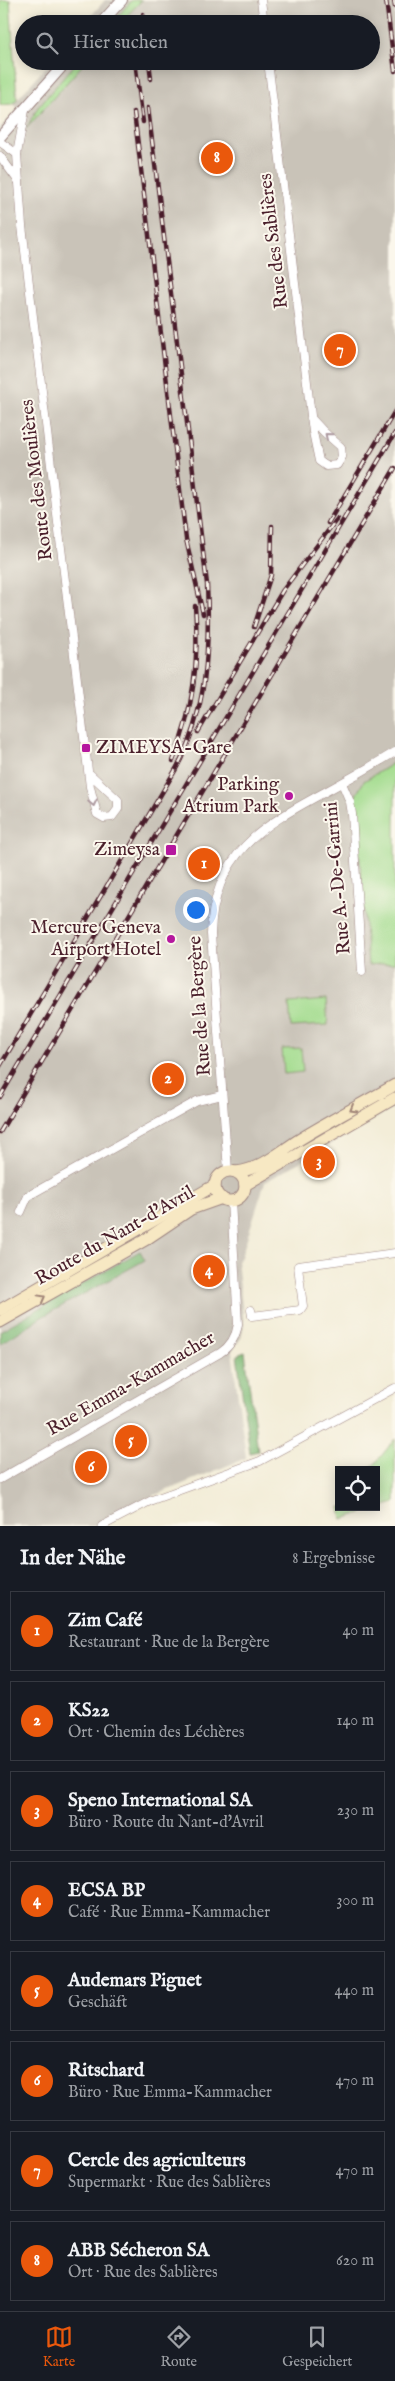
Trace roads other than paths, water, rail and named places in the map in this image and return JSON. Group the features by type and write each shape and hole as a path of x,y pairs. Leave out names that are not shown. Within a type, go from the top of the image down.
{"main road":[{"path":"232,1171 244,1180 245,1185 241,1196 226,1200 215,1185 217,1177 232,1171 256,1168 296,1141 395,1085"},
{"path":"245,1185 395,1098"},
{"name":"Route du Nant-d'Avril","path":"0,1310 215,1185"},
{"name":"Route du Nant-d'Avril","path":"0,1322 145,1240 191,1209 226,1200"}],"street":[{"path":"108,15 122,0"},
{"path":"261,0 263,15"},
{"path":"0,137 59,70"},
{"name":"Rue des Sablières","path":"269,70 311,418 318,459 326,466 337,465 342,457 341,447 311,418"},
{"path":"0,142 17,154 25,109"},
{"name":"Route des Moulières","path":"17,154 24,243 90,774 95,811 102,818 112,817 118,809 118,800 90,774"},
{"path":"0,156 19,182"},
{"name":"Rue de la Bergère","path":"232,1171 222,1096 211,934 213,906 219,885 238,852 258,832 287,813 395,752"},
{"name":"Rue A.-De-Garrini","path":"342,783 350,802 352,814 362,972"},
{"path":"21,1212 28,1196 197,1101 222,1096"},
{"name":"Rue Emma-Kammacher","path":"0,1479 230,1346 236,1335 238,1324 226,1200"},
{"path":"250,1310 252,1316 300,1310 303,1306 298,1266 395,1253"},
{"path":"102,1526 152,1500 260,1461 395,1388"}],"railway":[{"path":"386,0 395,71"},
{"path":"394,0 395,7"},
{"path":"136,70 143,122"},
{"path":"150,70 151,79"},
{"path":"0,1066 176,769 194,725 204,679 208,632 207,584 148,108"},
{"path":"134,112 186,539 203,614"},
{"path":"328,523 395,411"},
{"path":"0,1097 395,433"},
{"path":"0,1132 395,468"},
{"path":"198,732 283,590 337,519"},
{"path":"254,627 271,575 272,526"},
{"path":"173,761 186,723 196,666 195,606"}],"place":[{"name":"ABB Sécheron SA","path":"217,158"},
{"name":"Cercle des agriculteurs","path":"340,350"},
{"name":"ZIMEYSA-Gare","path":"86,748"},
{"name":"Parking Atrium Park","path":"289,796"},
{"name":"Zimeysa","path":"171,850"},
{"name":"Zim Café","path":"204,864"},
{"name":"Mercure Geneva Airport Hotel","path":"171,939"},
{"name":"KS22","path":"168,1079"},
{"name":"Speno International SA","path":"319,1162"},
{"name":"ECSA BP","path":"209,1271"},
{"name":"Audemars Piguet","path":"131,1441"},
{"name":"Ritschard","path":"91,1467"}]}
